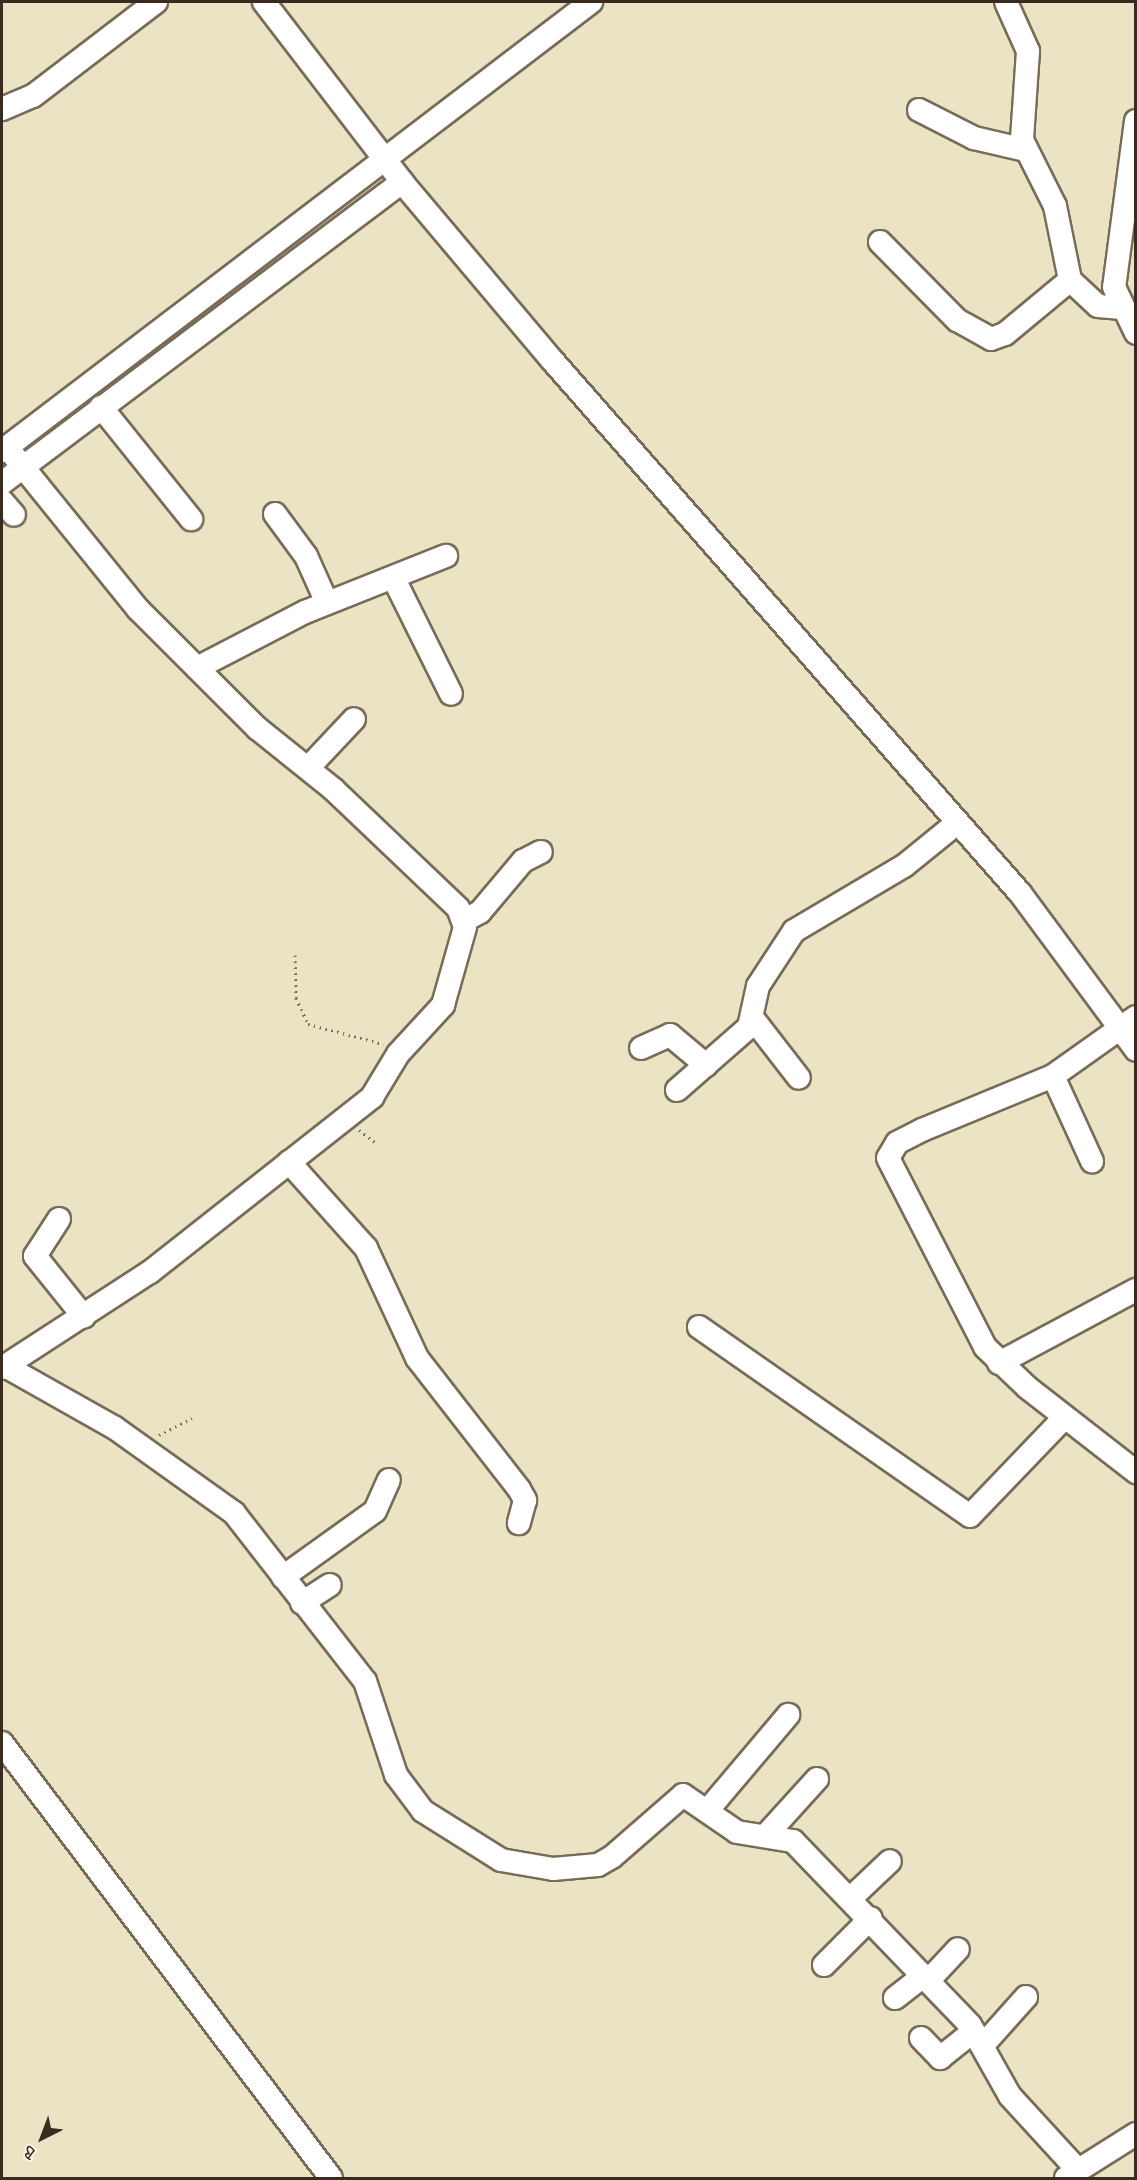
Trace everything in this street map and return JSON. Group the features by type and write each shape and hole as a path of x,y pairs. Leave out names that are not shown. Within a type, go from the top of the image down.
{"street":[{"path":"2,109 33,96 156,2"},
{"path":"264,2 393,170 667,496 957,823 1127,1023 1136,1050"},
{"path":"12,456 101,407 393,170 591,2"},
{"path":"1006,2 1028,51 1021,127 1026,150 1055,206 1070,280 1098,306 1119,308"},
{"path":"919,110 974,138 1026,150"},
{"path":"1136,121 1114,287 1119,308 1136,333"},
{"path":"2,483 12,456 393,170"},
{"path":"880,242 957,320 991,339 1005,334 1070,280"},
{"path":"101,407 191,519"},
{"path":"12,456 117,585 197,668 257,728 308,768 458,908 465,920 443,1005 402,1050 372,1097 194,1239 84,1317 3,1367 144,1448 234,1513 365,1681 405,1793 473,1846 501,1860 574,1869 598,1865 622,1850 678,1797 689,1796 707,1812 737,1832 768,1833 809,1853 927,1977 979,2037 1010,2096 1072,2174 1136,2134"},
{"path":"275,514 306,556 327,603"},
{"path":"197,668 327,603 394,579 446,556"},
{"path":"394,579 451,694"},
{"path":"308,768 354,719"},
{"path":"677,1090 754,1020 758,986 794,931 904,866 957,823"},
{"path":"465,920 480,912 523,861 541,852"},
{"path":"754,1020 799,1078"},
{"path":"1127,1023 1053,1076 922,1130 897,1143 888,1158 974,1330 999,1363 1064,1418 1136,1472"},
{"path":"641,1048 670,1035 706,1065"},
{"path":"1053,1076 1092,1161"},
{"path":"290,1162 366,1248 421,1365 519,1489 525,1500 519,1523"},
{"path":"59,1220 35,1256 84,1317"},
{"path":"999,1363 1136,1290"},
{"path":"699,1327 970,1516 1064,1418"},
{"path":"283,1577 375,1511 389,1480"},
{"path":"302,1603 330,1585"},
{"path":"707,1812 788,1715"},
{"path":"2,1743 331,2178"},
{"path":"768,1833 817,1779"},
{"path":"852,1897 890,1861"},
{"path":"824,1965 872,1918"},
{"path":"896,1998 927,1977 958,1949"},
{"path":"921,2038 940,2058 979,2037 1026,1998"}],"path":[{"path":"295,955 296,998 308,1024 402,1050"},
{"path":"144,1448 192,1418"}]}
